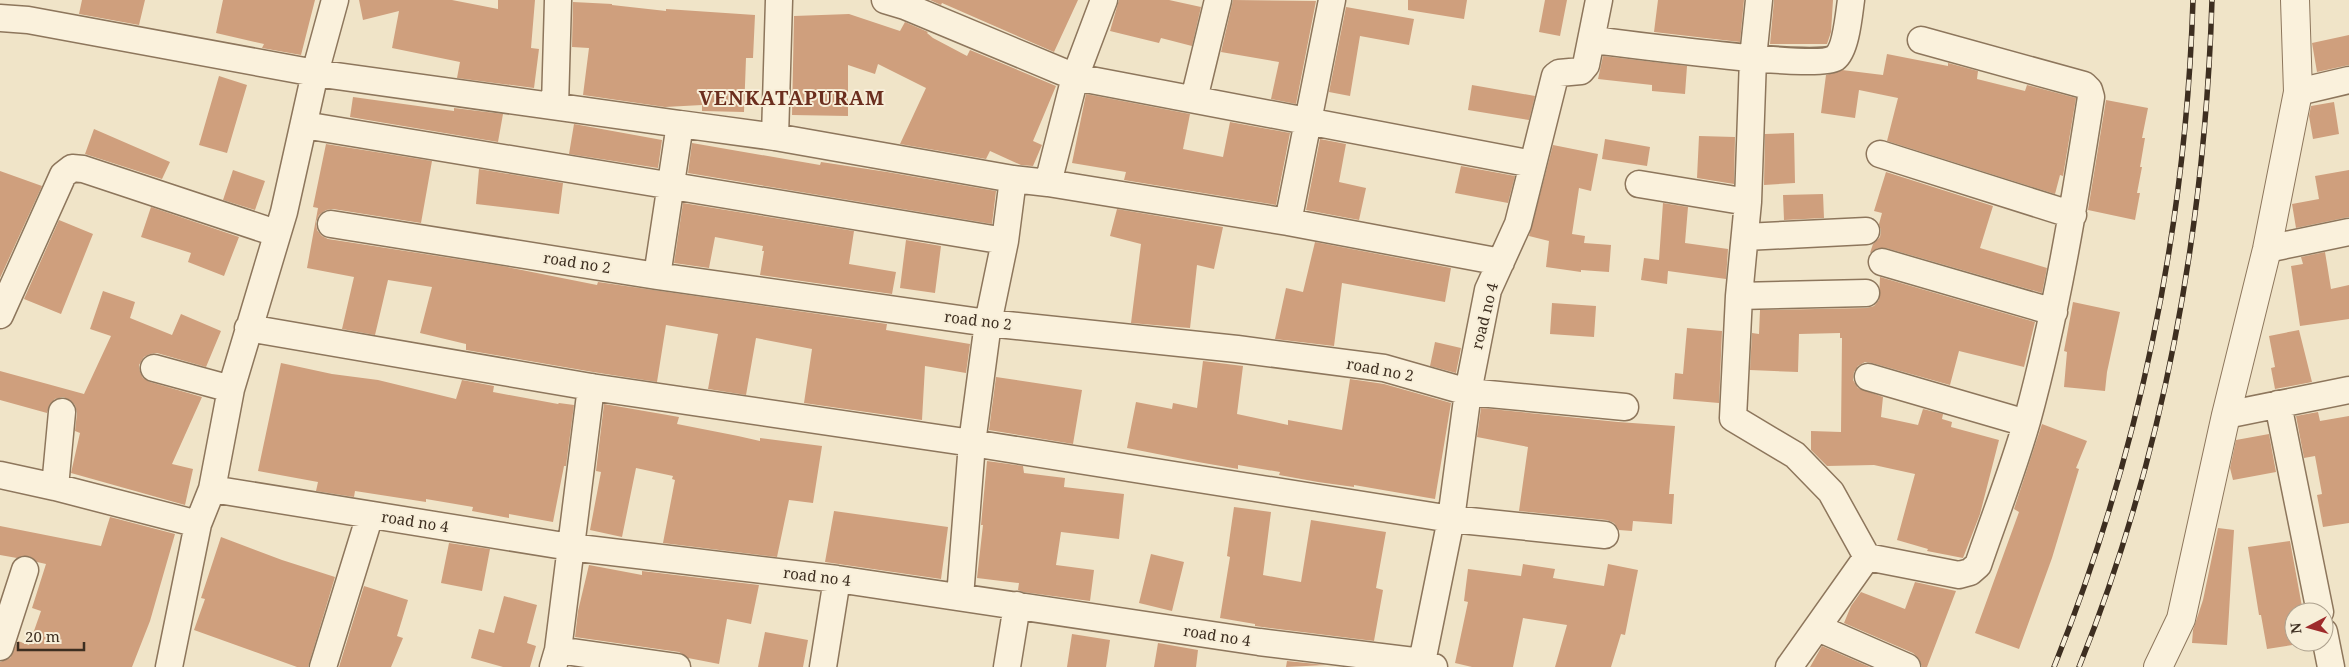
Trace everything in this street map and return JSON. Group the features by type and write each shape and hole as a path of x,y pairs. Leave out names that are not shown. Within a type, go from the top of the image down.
{"street":[{"path":"169,667 198,524 212,489 231,389 276,233 284,212 315,73 335,0"},
{"path":"555,106 558,0"},
{"path":"775,137 779,0"},
{"path":"885,0 905,6 1075,76 1306,122 1533,164"},
{"path":"1048,183 1075,76 1104,0"},
{"path":"1194,99 1218,0"},
{"path":"1288,222 1306,122 1332,0"},
{"name":"road no 4","path":"212,489 570,547 837,580 1425,665 1451,519 1468,392 1488,290 1518,224 1555,76 1559,72 1581,71 1586,66 1593,40 1599,0"},
{"path":"1759,0 1753,58 1748,202 1739,296 1733,418 1795,455 1831,492 1867,557 1959,575 1970,572 1978,566 2026,423 2054,312 2073,215 2091,97 2089,90 2084,85 1920,40"},
{"path":"1593,40 1753,58 1822,62 1834,58 1842,51 1851,0"},
{"path":"2158,667 2181,619 2226,416 2267,249 2298,92 2295,0"},
{"path":"0,18 27,10 315,73 775,137 1013,179 1288,222 1501,262"},
{"path":"2298,92 2349,80"},
{"path":"657,276 680,124"},
{"path":"304,125 1006,241"},
{"path":"1880,154 2073,215"},
{"path":"0,315 63,175 72,168 83,169 276,233"},
{"path":"960,597 972,443 988,322 1006,241 1013,179"},
{"path":"1639,184 1748,202"},
{"name":"road no 2","path":"331,224 657,276 988,322 1237,349 1384,368 1468,392 1626,407"},
{"path":"1745,237 1866,231"},
{"path":"2267,249 2349,232"},
{"path":"1882,262 2054,312"},
{"path":"1739,296 1866,293"},
{"path":"248,328 591,387 972,443 1451,519 1605,535"},
{"path":"154,368 231,389"},
{"path":"1868,377 2026,423"},
{"path":"591,387 555,659 677,667"},
{"path":"2226,416 2349,390"},
{"path":"2278,404 2318,602"},
{"path":"55,487 62,412"},
{"path":"0,475 55,487 198,524"},
{"path":"323,667 370,515"},
{"path":"1789,667 1867,557"},
{"path":"0,647 25,570"},
{"path":"823,667 837,580"},
{"path":"1008,667 1017,605"},
{"path":"1818,628 1908,667"},
{"path":"2328,652 2331,667"}],"building":[{"path":"82,0 145,0 139,25 79,14"},
{"path":"223,0 315,0 301,55 262,48 264,44 216,33"},
{"path":"359,0 452,0 498,9 498,0 535,0 531,48 539,49 534,88 457,78 460,62 392,48 399,11 363,20"},
{"path":"930,0 1078,0 1054,52 942,3 941,5"},
{"path":"1119,0 1169,0 1201,7 1192,46 1161,38 1159,43 1110,31"},
{"path":"1233,0 1316,1 1296,104 1271,99 1279,62 1221,52"},
{"path":"1408,0 1467,0 1464,19 1408,10"},
{"path":"1545,0 1567,0 1560,36 1539,32"},
{"path":"1658,0 1744,0 1740,42 1654,32"},
{"path":"1774,0 1833,0 1831,32 1827,44 1770,44"},
{"path":"573,2 612,4 666,11 666,9 755,15 753,58 746,58 744,112 702,111 702,105 665,107 583,95 589,48 572,47"},
{"path":"1346,7 1414,19 1409,45 1360,36 1350,96 1329,92"},
{"path":"849,14 900,31 905,22 928,32 933,38 967,56 970,50 1056,86 1033,141 1042,145 1033,166 1021,165 990,151 986,159 900,144 926,88 878,64 875,74 848,65 848,116 792,115 794,16"},
{"path":"2349,35 2349,65 2317,72 2312,43"},
{"path":"1887,54 1948,66 1948,63 1978,71 1977,79 2025,91 2027,85 2076,98 2063,176 2060,175 2055,194 1887,141 1898,98 1859,90 1855,118 1821,113 1826,75 1842,70 1883,75"},
{"path":"1603,56 1687,66 1685,94 1652,91 1652,85 1598,79"},
{"path":"219,76 247,85 227,153 199,145"},
{"path":"1472,85 1535,96 1529,120 1468,110"},
{"path":"1086,94 1190,114 1183,149 1223,157 1230,122 1290,133 1276,205 1124,180 1126,172 1072,163"},
{"path":"353,97 454,111 454,108 503,114 498,142 350,117"},
{"path":"2106,100 2148,108 2142,138 2145,138 2137,193 2140,193 2135,220 2088,210"},
{"path":"2334,102 2339,134 2313,139 2309,116 2311,106"},
{"path":"574,124 662,140 658,168 569,154"},
{"path":"94,129 170,162 162,179 85,154"},
{"path":"1794,133 1795,183 1764,185 1765,134"},
{"path":"1699,136 1735,137 1734,184 1697,178"},
{"path":"1320,139 1346,144 1339,182 1366,188 1359,220 1306,210"},
{"path":"1605,139 1650,147 1647,166 1602,159"},
{"path":"692,143 820,165 821,162 887,172 996,191 992,224 688,173"},
{"path":"326,144 432,161 421,223 333,209 326,210 319,215 316,222 317,230 328,239 502,266 597,285 598,282 887,324 886,330 970,344 966,373 925,366 922,420 804,403 812,349 756,338 746,395 708,389 718,334 666,325 657,382 593,372 466,350 466,344 420,333 432,287 388,280 375,335 342,329 354,277 307,268 318,208 313,207"},
{"path":"1553,145 1598,154 1591,191 1579,188 1572,234 1585,236 1584,243 1611,245 1609,272 1581,270 1581,272 1546,267 1549,241 1529,236"},
{"path":"1461,166 1515,176 1508,203 1455,193"},
{"path":"479,169 563,183 559,214 476,204"},
{"path":"233,170 265,181 255,210 223,200"},
{"path":"2349,170 2349,217 2296,228 2292,204 2319,199 2315,176"},
{"path":"0,171 42,186 0,278"},
{"path":"1886,172 1993,206 1980,248 2047,268 2042,293 1886,248 1878,248 1870,253 1873,244 1880,237 1879,224 1882,213 1874,211"},
{"path":"1823,194 1824,218 1784,220 1783,195"},
{"path":"683,203 854,231 849,264 896,272 892,294 760,275 764,251 762,251 763,246 715,237 709,268 674,263"},
{"path":"1663,203 1688,207 1685,243 1728,249 1726,279 1668,271 1667,284 1641,280 1644,258 1659,260"},
{"path":"151,207 239,237 224,276 188,262 191,253 141,237"},
{"path":"1117,209 1223,227 1214,269 1197,265 1190,328 1131,323 1141,244 1110,236"},
{"path":"59,220 93,234 61,314 24,299"},
{"path":"906,240 941,246 935,293 900,288"},
{"path":"1315,242 1451,268 1445,302 1342,283 1334,346 1275,339 1286,288 1303,292"},
{"path":"2325,252 2331,289 2349,285 2349,319 2300,326 2291,266 2303,264 2301,257"},
{"path":"1880,277 2035,322 2024,367 1959,351 1950,385 1865,362 1858,366 1854,372 1853,380 1858,388 1883,397 1881,417 1918,425 1923,409 1943,414 1942,419 1952,422 1951,427 1999,440 1980,514 1963,558 1927,551 1928,549 1897,540 1915,474 1874,465 1827,466 1811,450 1811,431 1841,432 1842,338 1840,338 1840,333 1799,334 1798,372 1750,370 1752,333 1759,334 1760,310 1867,308 1874,306 1879,300"},
{"path":"103,291 135,302 130,318 172,335 181,314 221,331 206,367 157,353 144,357 139,365 143,378 150,382 202,397 172,464 193,469 185,505 71,473 80,433 75,431 77,413 75,405 70,400 63,397 55,399 50,404 47,413 0,400 0,371 84,394 111,336 90,329"},
{"path":"2073,302 2120,312 2107,372 2105,391 2064,387 2067,352 2064,351"},
{"path":"1552,303 1596,306 1594,337 1550,334"},
{"path":"1687,328 1722,331 1719,403 1673,399 1675,373 1683,374"},
{"path":"2299,330 2312,382 2275,389 2271,368 2275,367 2269,336"},
{"path":"1435,342 1461,348 1456,373 1430,366"},
{"path":"1203,361 1243,366 1237,414 1288,425 1288,420 1342,430 1350,379 1384,384 1451,403 1435,499 1354,485 1354,487 1318,482 1279,475 1280,472 1238,465 1238,469 1127,448 1136,402 1172,409 1173,403 1197,408"},
{"path":"281,363 332,374 378,380 456,399 462,380 494,386 493,392 558,404 574,405 566,466 564,466 553,522 509,514 509,518 472,511 473,507 426,499 426,502 355,491 354,497 316,491 318,482 258,471"},
{"path":"996,377 1082,390 1073,444 989,430"},
{"path":"604,404 679,417 677,424 760,441 760,438 822,446 813,503 789,500 777,557 663,543 675,480 672,479 673,476 636,468 622,537 590,530 601,472 596,471"},
{"path":"1481,408 1675,426 1669,494 1674,494 1672,524 1633,521 1632,531 1619,530 1614,523 1607,520 1519,511 1528,447 1477,437"},
{"path":"2318,412 2320,421 2349,416 2349,523 2323,527 2317,495 2322,494 2315,456 2304,458 2296,416"},
{"path":"2042,424 2087,441 2076,468 2079,469 2052,558 2019,649 1975,633 2019,512 2014,509"},
{"path":"2269,434 2276,472 2233,480 2230,468 2236,440"},
{"path":"987,461 1023,466 1024,473 1065,478 1064,487 1124,494 1119,539 1061,532 1056,565 1094,570 1090,601 1023,592 1018,590 1019,583 977,578"},
{"path":"1234,507 1271,512 1263,575 1301,582 1311,520 1386,532 1376,588 1383,590 1374,641 1255,626 1255,624 1220,618 1230,557 1227,556"},
{"path":"834,511 948,527 941,579 825,562"},
{"path":"110,517 175,534 150,621 132,667 0,667 0,662 10,658 18,641 29,645 41,611 32,608 46,564 37,562 29,556 17,558 0,555 0,526 101,546"},
{"path":"2218,528 2234,530 2227,645 2192,643 2193,630 2203,600"},
{"path":"221,537 282,560 335,577 308,667 297,667 194,630 205,599 201,598"},
{"path":"2290,541 2301,602 2284,602 2284,646 2267,649 2261,615 2259,615 2248,547"},
{"path":"449,543 490,549 482,591 441,583"},
{"path":"1151,554 1184,562 1172,611 1139,603"},
{"path":"1523,564 1555,569 1553,578 1604,586 1608,564 1638,570 1625,635 1621,634 1611,667 1555,667 1567,625 1523,618 1513,667 1472,667 1455,663 1468,602 1464,601 1468,569 1521,576"},
{"path":"589,565 642,575 642,571 759,585 751,624 727,619 719,664 688,658 679,652 575,637 578,611"},
{"path":"1915,582 1956,591 1927,667 1922,667 1919,659 1913,653 1844,623 1851,606 1861,592 1905,609"},
{"path":"364,586 408,600 397,636 403,638 391,667 339,667"},
{"path":"504,596 537,605 527,643 536,646 530,667 503,667 471,658 479,629 494,633"},
{"path":"765,632 808,640 803,667 758,667"},
{"path":"1072,634 1110,640 1106,667 1067,667"},
{"path":"1158,643 1198,650 1196,667 1154,667"},
{"path":"1822,646 1870,667 1810,667"},
{"path":"1287,661 1326,665 1286,667"}],"railway":[{"path":"2054,667 2084,587 2111,505 2153,340 2180,171 2189,85 2193,0"},
{"path":"2079,667 2109,587 2135,506 2157,423 2175,340 2200,170 2208,85 2212,0"}],"district":[{"name":"VENKATAPURAM","path":"792,98"}]}
